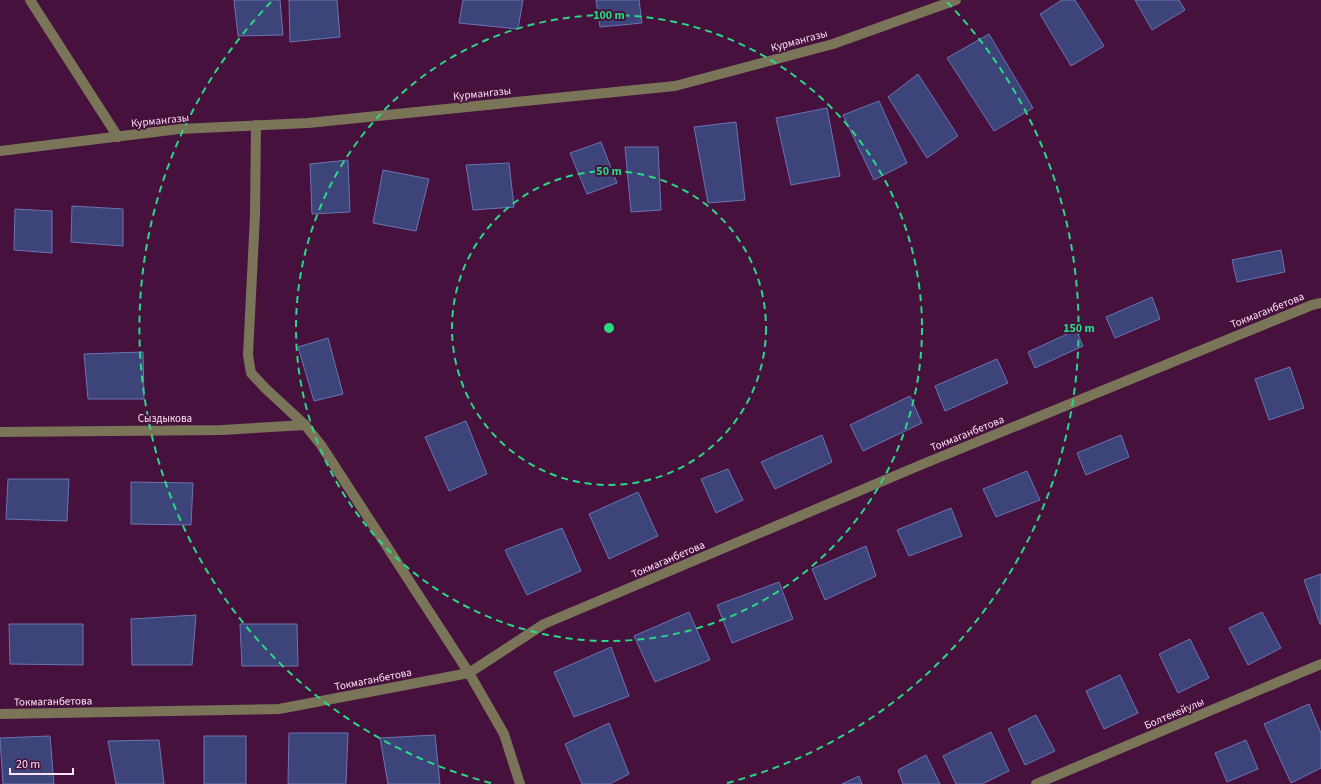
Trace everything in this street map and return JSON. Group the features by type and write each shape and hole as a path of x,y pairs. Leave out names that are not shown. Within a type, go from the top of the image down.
{"street":[{"path":"30,0 118,137"},
{"name":"Курмангазы","path":"0,151 179,129 308,123 675,86 833,44 956,0"},
{"path":"256,125 255,215 248,355 251,372 265,388 305,425 321,445 469,673 504,734 520,784"},
{"name":"Токмаганбетова","path":"0,714 279,709 469,673 544,624 922,464 1305,308 1321,303"},
{"name":"Сыздыкова","path":"0,432 222,430 305,425"},
{"name":"Болтекейулы","path":"1036,784 1321,664"}],"building":[{"path":"234,0 280,0 283,35 238,36"},
{"path":"289,0 337,0 340,37 290,42"},
{"path":"463,0 523,0 518,29 459,23"},
{"path":"596,0 639,0 642,23 600,27"},
{"path":"1062,0 1075,0 1104,46 1071,66 1040,14"},
{"path":"1135,0 1179,0 1185,10 1152,30"},
{"path":"989,34 1033,108 994,131 947,58"},
{"path":"918,74 958,136 927,158 888,97"},
{"path":"879,101 907,163 874,180 843,115"},
{"path":"827,108 840,176 791,185 776,118"},
{"path":"736,122 745,200 708,203 694,127"},
{"path":"601,142 617,183 587,194 570,153"},
{"path":"625,147 658,147 661,210 631,212"},
{"path":"348,160 350,212 312,214 310,164"},
{"path":"509,163 514,207 473,210 466,165"},
{"path":"383,170 429,179 416,231 373,223"},
{"path":"72,206 123,209 123,246 71,242"},
{"path":"15,209 52,211 52,253 14,250"},
{"path":"1281,250 1285,272 1237,282 1232,260"},
{"path":"1152,297 1160,319 1115,338 1106,317"},
{"path":"1076,330 1083,346 1035,368 1028,352"},
{"path":"328,338 343,394 314,401 298,347"},
{"path":"143,352 144,399 88,399 84,354"},
{"path":"997,359 1008,383 945,411 935,386"},
{"path":"1290,367 1304,408 1269,420 1255,379"},
{"path":"910,396 922,423 863,451 850,425"},
{"path":"466,421 487,474 449,491 425,437"},
{"path":"822,435 832,462 775,489 761,462"},
{"path":"1121,435 1129,457 1086,475 1077,453"},
{"path":"728,469 743,500 716,513 701,479"},
{"path":"1027,471 1040,500 996,517 983,489"},
{"path":"8,479 69,479 67,521 6,519"},
{"path":"131,482 193,483 191,525 131,524"},
{"path":"638,492 658,536 609,559 589,514"},
{"path":"951,508 962,536 909,556 897,530"},
{"path":"562,528 581,571 527,595 505,550"},
{"path":"866,546 876,576 825,600 812,569"},
{"path":"1321,574 1321,624 1320,624 1304,580"},
{"path":"779,582 793,619 732,643 717,605"},
{"path":"689,612 710,660 655,682 634,636"},
{"path":"1262,612 1281,648 1248,665 1229,628"},
{"path":"196,615 192,665 132,665 131,619"},
{"path":"9,624 83,624 83,665 10,664"},
{"path":"240,624 297,624 298,666 242,666"},
{"path":"1190,639 1209,678 1178,693 1159,654"},
{"path":"611,647 629,696 574,717 554,672"},
{"path":"1120,675 1138,713 1104,729 1086,691"},
{"path":"1309,704 1321,733 1321,768 1291,783 1264,724"},
{"path":"1036,715 1055,751 1025,765 1008,729"},
{"path":"609,723 629,774 610,784 582,784 565,744"},
{"path":"991,732 1009,771 982,784 956,784 943,756"},
{"path":"289,733 348,733 346,784 288,784"},
{"path":"435,735 440,784 388,784 380,738"},
{"path":"50,736 54,784 3,784 0,738"},
{"path":"204,736 246,736 246,784 204,784"},
{"path":"159,740 164,784 116,784 108,741"},
{"path":"1246,740 1258,769 1227,782 1215,753"},
{"path":"926,755 940,784 903,784 898,770"},
{"path":"859,776 862,784 842,784"}]}
